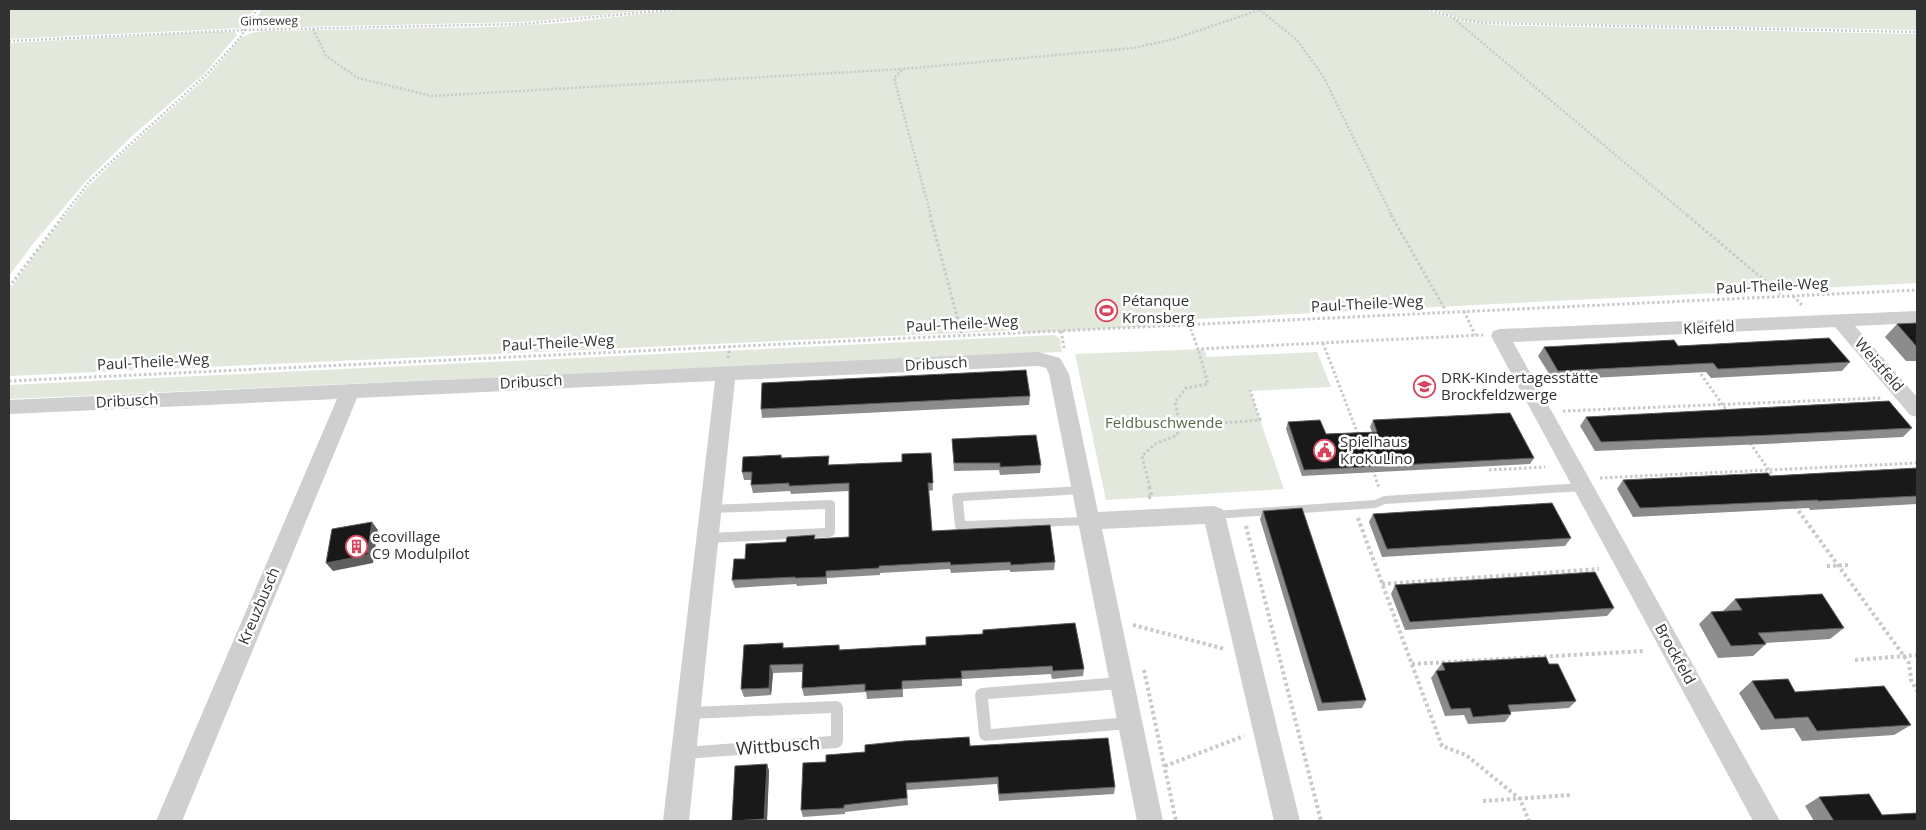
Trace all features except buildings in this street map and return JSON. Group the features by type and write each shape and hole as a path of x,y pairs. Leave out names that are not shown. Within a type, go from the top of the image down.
{"street":[{"name":"Kleifeld","path":"1500,336 1917,317"},
{"name":"Weistfeld","path":"1840,321 1917,410"},
{"name":"Brockfeld","path":"1500,336 1591,483 1767,821"},
{"name":"Dribusch","path":"9,407 1038,359 1053,362 1059,374 1082,490"},
{"path":"676,821 726,373"},
{"name":"Kreuzbusch","path":"169,821 350,391"},
{"path":"1082,490 1150,821"},
{"path":"1088,520 1214,515 1287,821"}],"lane":[{"path":"1214,515 1376,504 1384,500 1591,483"},
{"path":"1082,490 957,497 960,526 1088,520"},
{"path":"708,538 830,532 830,504 711,509"},
{"path":"1121,683 981,694 985,735 1129,723"},
{"name":"Wittbusch","path":"684,753 837,742 837,707 689,713"}],"path":[{"path":"9,287 90,182 207,74 245,30 257,9"},
{"name":"Gimseweg","path":"9,41 245,30 523,24 680,9"},
{"path":"312,29 326,56 358,78 432,96 903,69 1134,48 1174,39 1261,9 1297,40 1323,76 1380,195 1446,311"},
{"path":"1428,9 1484,23 1917,32"},
{"path":"1451,16 1784,296"},
{"path":"903,69 894,78 962,336"},
{"name":"Paul-Theile-Weg","path":"9,381 1917,290"},
{"path":"1198,349 1475,335 1464,311"},
{"path":"1136,519 1134,500 1152,496 1142,456 1155,444 1177,435 1180,426 1175,402 1186,388 1208,384 1189,324"},
{"path":"1323,343 1363,445"},
{"path":"1696,367 1728,412"},
{"path":"1180,426 1260,420 1250,390"},
{"path":"1562,411 1883,398"},
{"path":"1748,441 1780,486"},
{"path":"1485,462 1493,478"},
{"path":"1370,463 1384,500"},
{"path":"1591,483 1769,470 1917,463"},
{"path":"1488,470 1545,466"},
{"path":"1792,502 1904,656 1909,664 1911,680 1917,691"},
{"path":"1353,505 1442,746 1466,754 1520,799 1529,821"},
{"path":"1242,514 1321,821"},
{"path":"1827,566 1850,565"},
{"path":"1382,584 1599,569"},
{"path":"1134,625 1248,655"},
{"path":"1412,664 1644,651"},
{"path":"1855,660 1917,655"},
{"path":"1165,766 1254,732 1266,733"},
{"path":"1483,801 1572,795"}],"green space":[{"path":"9,9 254,9 243,28 9,39"},
{"path":"262,9 664,9 524,22 251,28"},
{"path":"686,9 1423,9 1461,21 1492,25 1917,34 1917,283 1196,319 1197,324 1023,333 1022,330 9,376 9,291 87,188 209,75 241,38 251,33 264,31 491,27 563,23"},
{"path":"1431,9 1917,9 1917,30 1482,22 1467,20"},
{"path":"235,32 237,35 205,73 132,136 87,180 32,245 9,276 9,43"},
{"path":"1055,335 1060,339 1062,352 9,399 9,385"},
{"name":"Feldbuschwende","path":"1204,349 1207,357 1317,352 1331,387 1250,391 1284,489 1106,500 1075,354"}],"place":[{"name":"Pétanque Kronsberg","path":"1106,310"},
{"name":"DRK-Kindertagesstätte Brockfeldzwerge","path":"1425,387"},
{"name":"Spielhaus KroKuLino","path":"1324,451"},
{"name":"ecovillage C9 Modulpilot","path":"356,546"}]}
